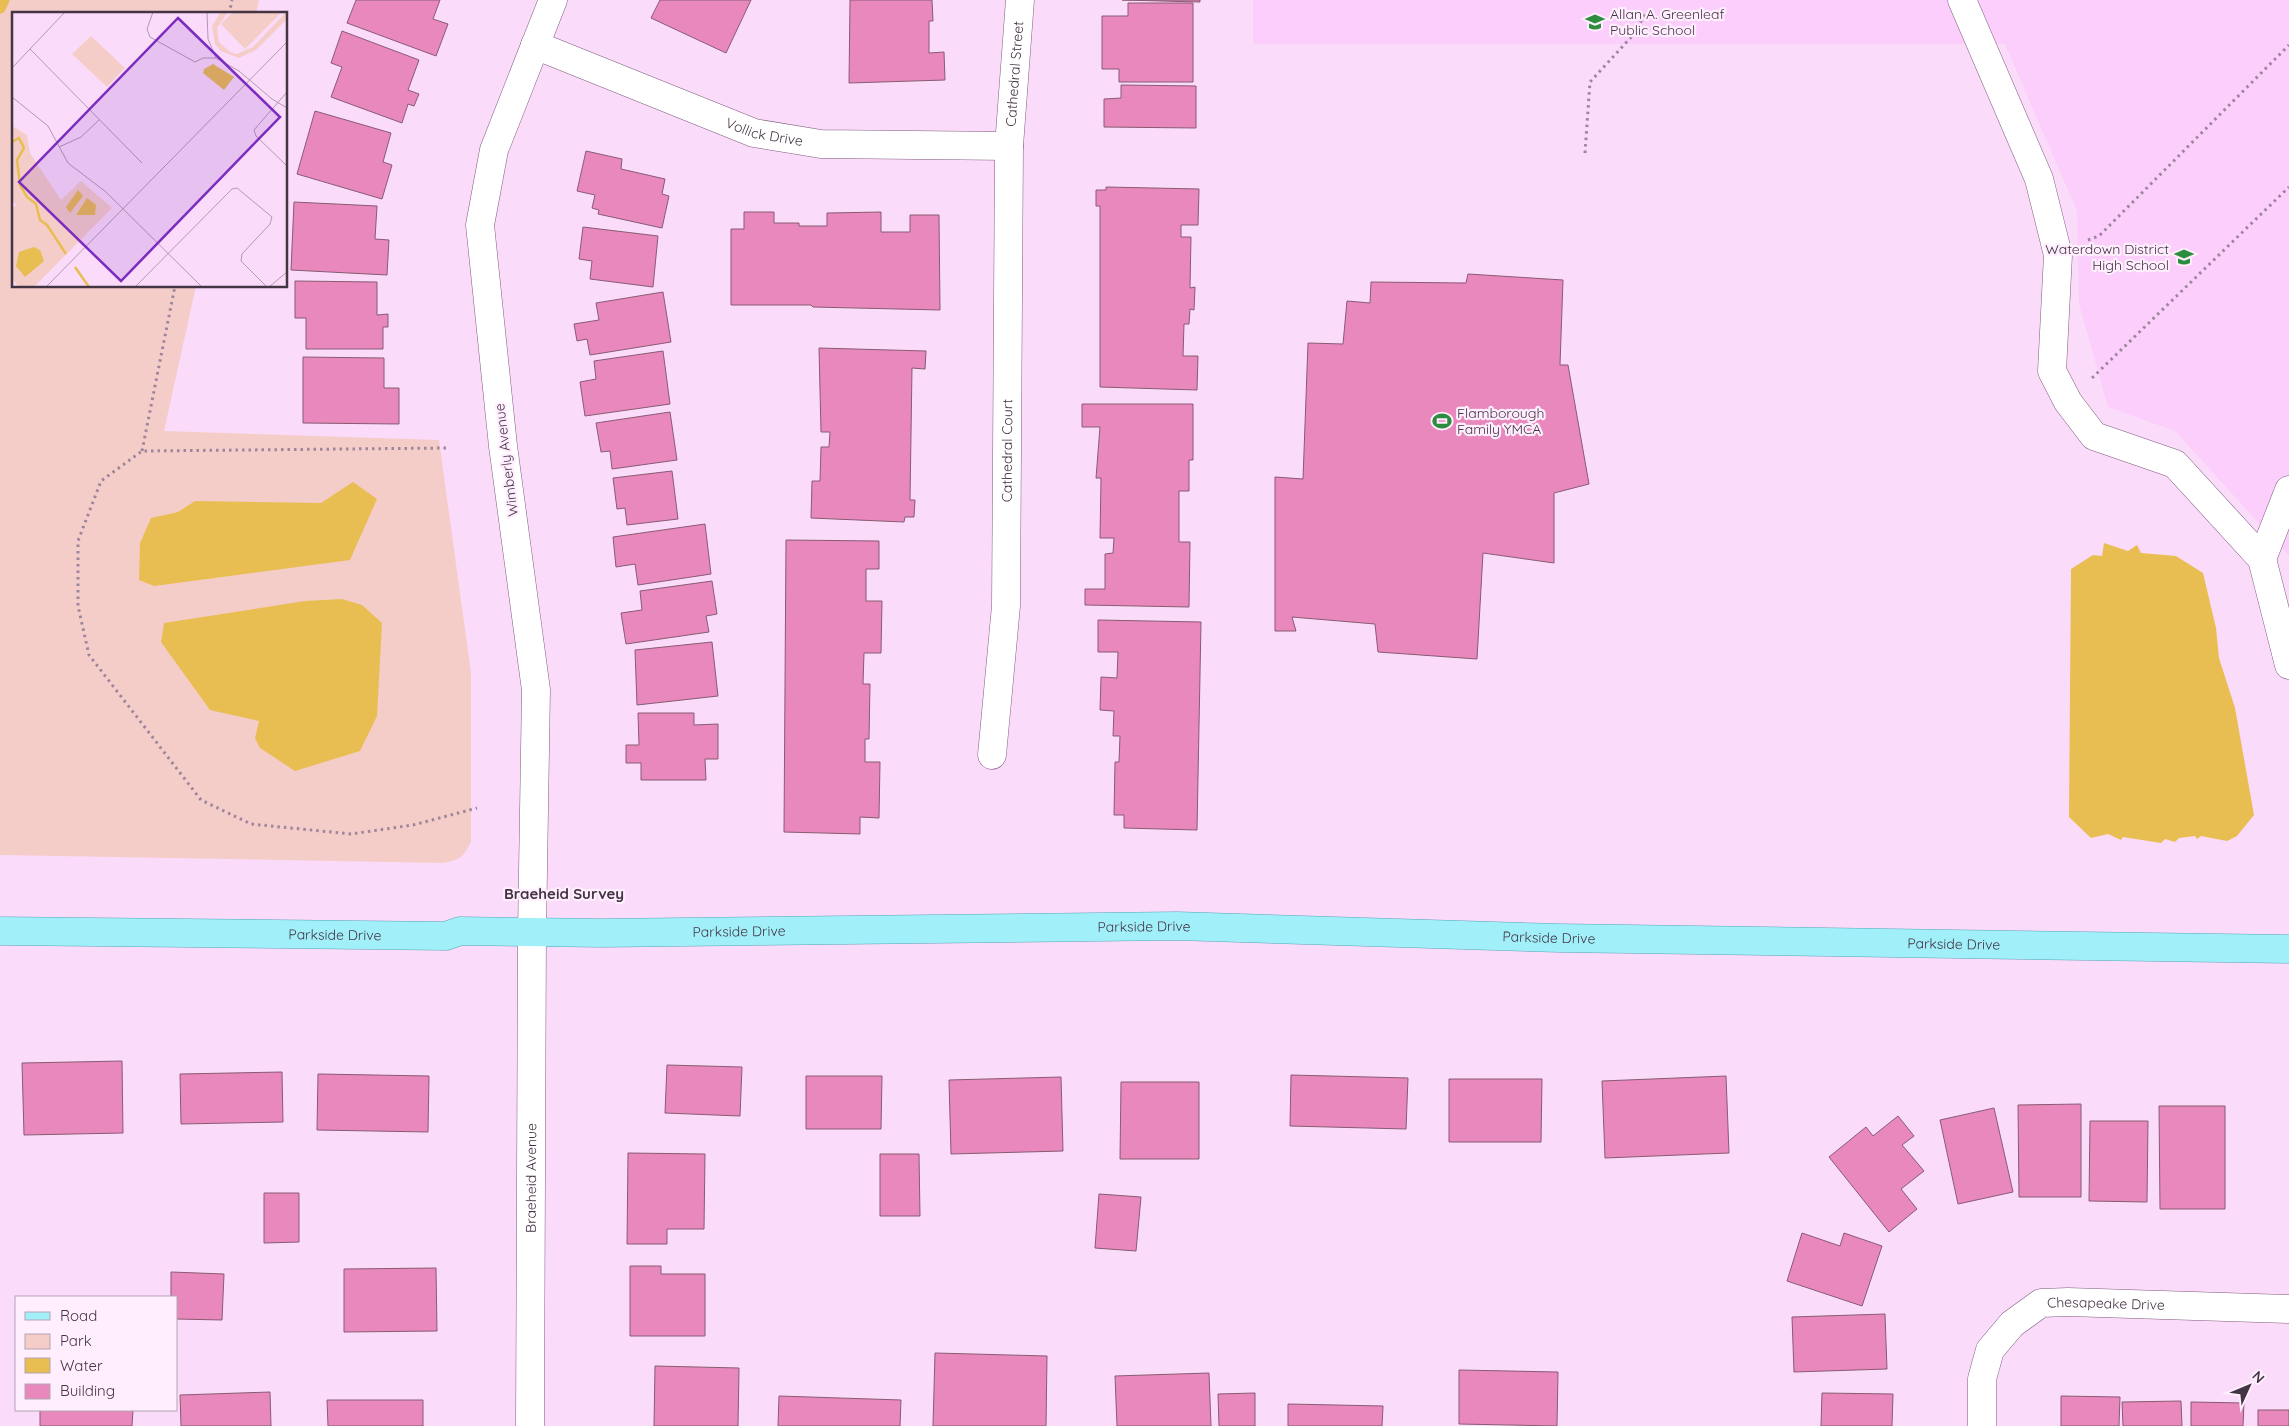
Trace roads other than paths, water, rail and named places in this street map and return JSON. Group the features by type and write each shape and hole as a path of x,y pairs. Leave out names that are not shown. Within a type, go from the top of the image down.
{"main road":[{"name":"Parkside Drive","path":"0,931 446,936 460,931 602,933 1177,926 1559,938 2289,948"}],"street":[{"name":"Wimberly Avenue","path":"532,932 536,690 503,446 480,225 494,150 553,0"},
{"name":"Cathedral Street","path":"1009,146 1020,0"},
{"path":"1962,0 2039,179 2058,255 2052,371 2068,402 2094,436 2176,464 2262,559 2289,665"},
{"name":"Vollick Drive","path":"536,45 754,132 821,144 1009,146"},
{"name":"Cathedral Court","path":"992,755 1006,606 1009,146"},
{"path":"2262,559 2289,490"},
{"name":"Braeheid Avenue","path":"530,1426 532,932"},
{"name":"Chesapeake Drive","path":"1982,1426 1982,1379 1990,1350 2012,1324 2041,1303 2068,1302 2289,1309"}],"water":[{"path":"353,482 377,499 350,560 154,586 139,580 140,543 151,518 178,512 195,501 321,503"},
{"path":"2104,543 2128,551 2137,545 2141,553 2176,556 2203,573 2216,628 2219,658 2235,708 2254,815 2237,836 2227,841 2201,836 2197,839 2195,836 2179,838 2175,842 2165,839 2161,843 2123,837 2121,840 2108,834 2091,838 2069,817 2071,569 2093,555 2102,556"},
{"path":"342,599 362,605 382,623 377,716 360,751 295,771 260,748 255,738 259,721 210,710 161,642 164,623 305,601"}],"waterway":[{"path":"0,8 4,0"}],"place":[{"name":"Allan A. Greenleaf Public School","path":"1595,22"},
{"name":"Waterdown District High School","path":"2184,257"},
{"name":"Flamborough Family YMCA","path":"1442,421"}],"district":[{"name":"Braeheid Survey","path":"564,894"}]}
